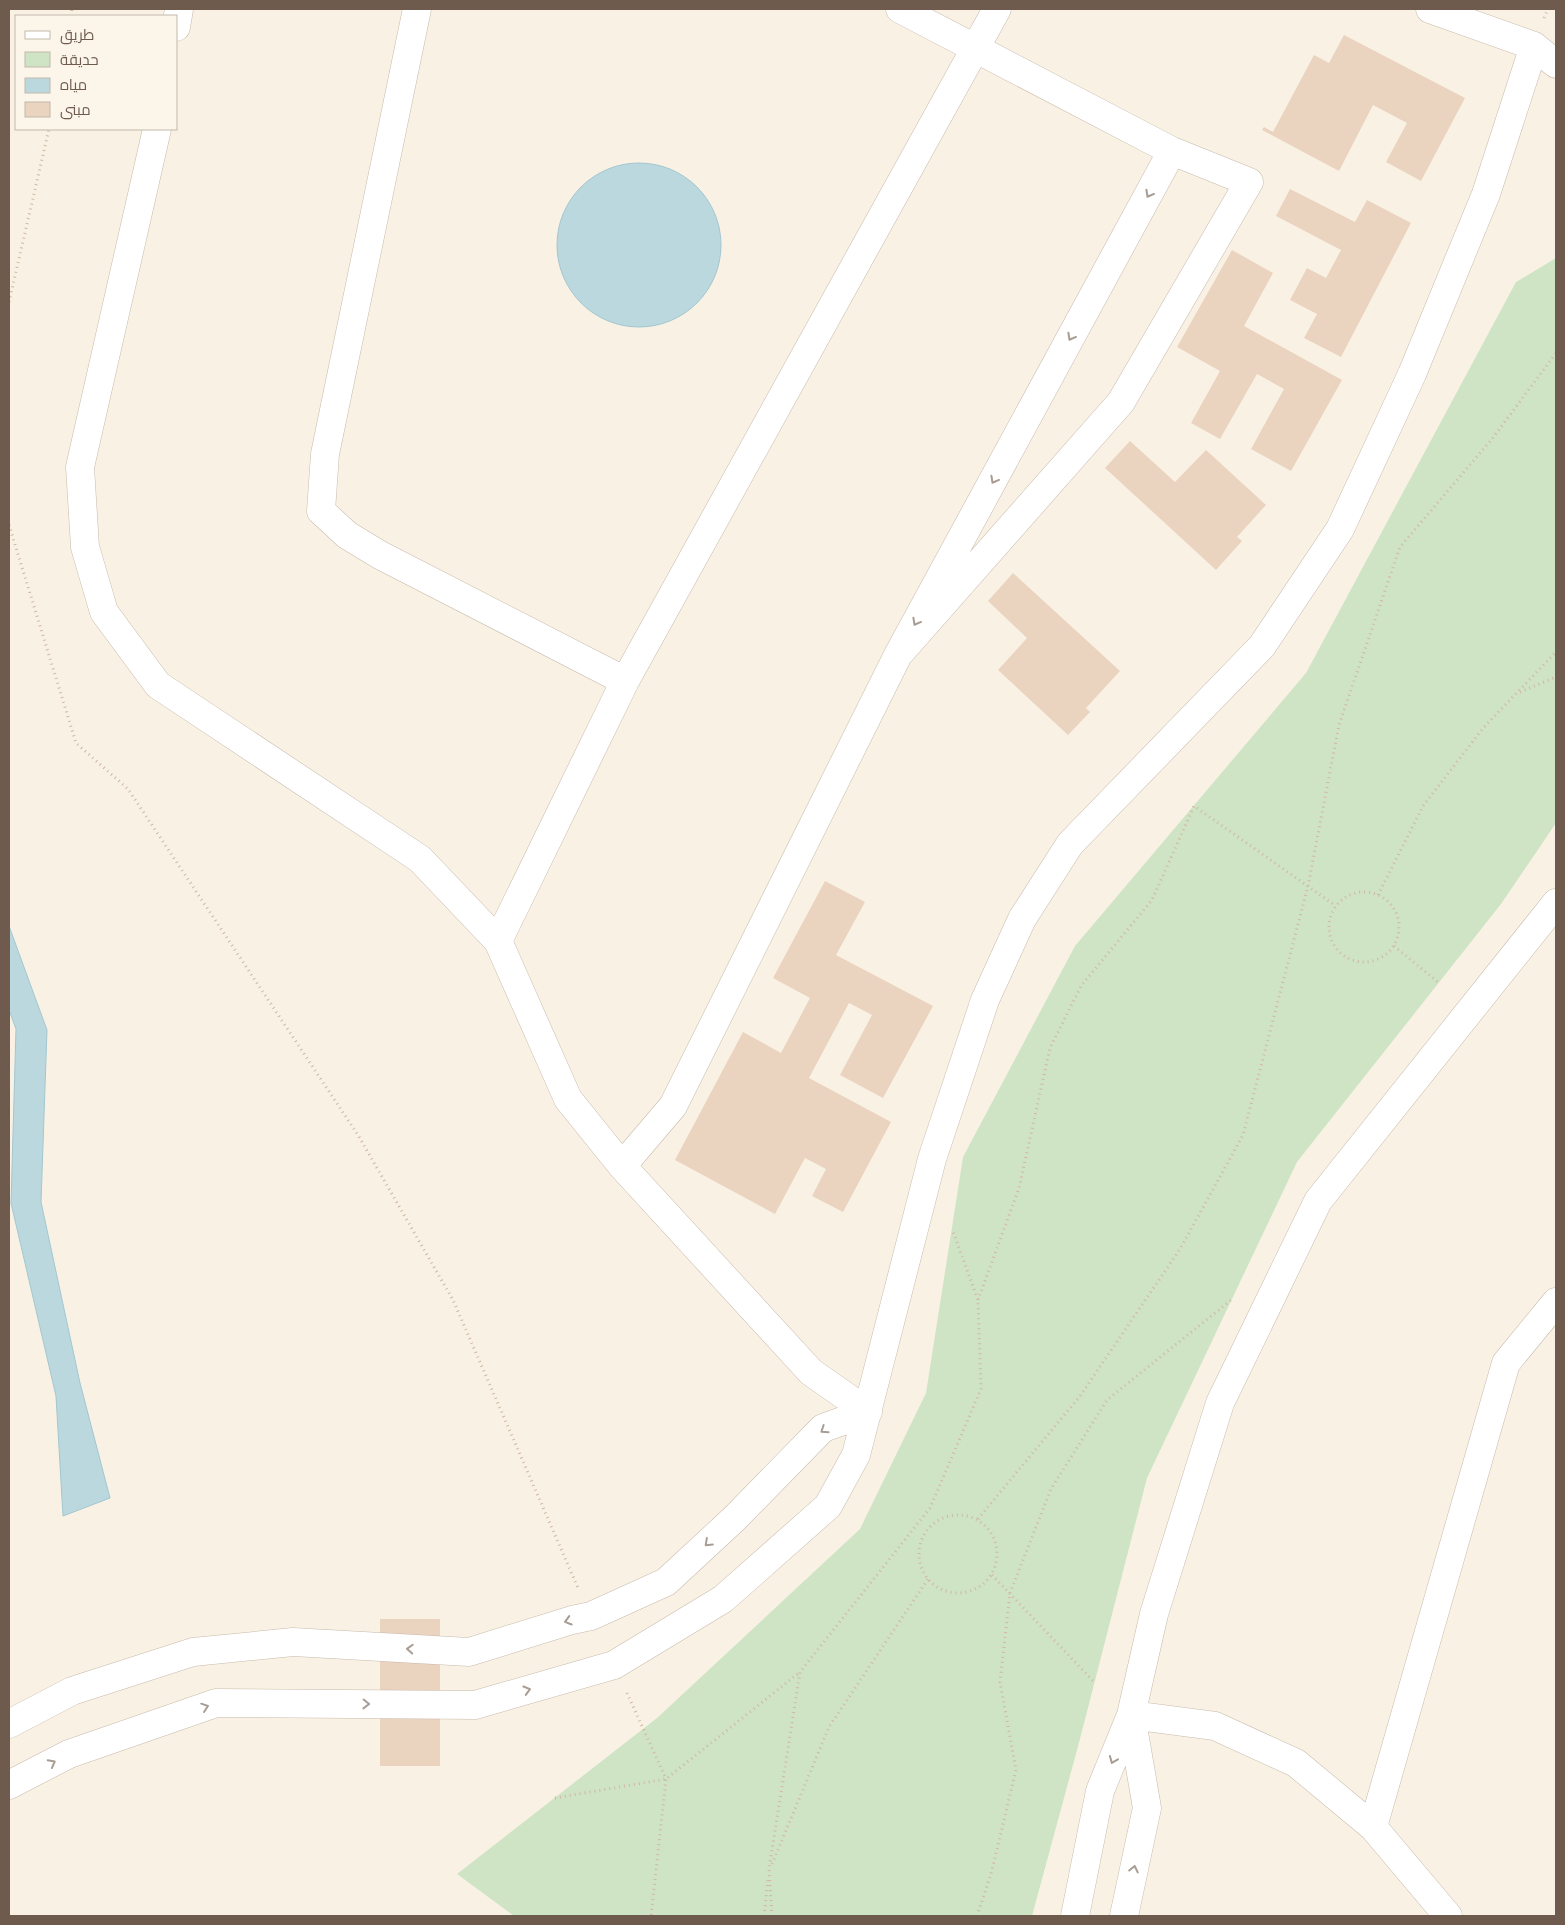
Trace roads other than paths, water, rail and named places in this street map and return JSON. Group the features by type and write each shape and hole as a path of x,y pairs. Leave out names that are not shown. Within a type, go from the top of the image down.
{"street":[{"path":"417,9 325,454 320,511 347,535 380,556 625,681"},
{"path":"898,655 1121,402 1249,182 1172,152 900,9"},
{"path":"498,941 625,681 997,9"},
{"path":"1430,9 1534,46 1556,64"},
{"path":"9,1786 69,1754 216,1703 475,1706 614,1665 723,1599 828,1506 856,1455 932,1159 985,1000 1022,919 1070,844 1262,646 1340,529 1412,374 1486,194 1534,46"},
{"path":"157,130 80,467 85,548 104,612 158,685 420,859 498,941 568,1099 622,1166 811,1372 868,1412"},
{"path":"622,1166 673,1106 898,655 1172,152"},
{"path":"1075,1916 1100,1790 1131,1715 1154,1614 1220,1403 1318,1201 1556,903"},
{"path":"1373,1827 1506,1363 1556,1302"},
{"path":"9,1724 72,1691 193,1652 293,1642 469,1652 590,1616 666,1582 735,1518 823,1428 868,1412"},
{"path":"1131,1715 1215,1726 1296,1763 1373,1827 1448,1916"},
{"path":"1124,1916 1147,1808 1131,1715"}],"water":[{"path":"647,163 670,169 685,177 697,187 707,199 718,221 721,245 718,269 707,291 697,303 685,313 663,324 631,327 615,324 593,313 571,291 560,269 557,237 560,221 571,199 593,177 615,166"},
{"path":"9,926 47,1030 41,1202 80,1383 110,1498 63,1516 56,1396 11,1203 16,1029 9,1010"}]}
